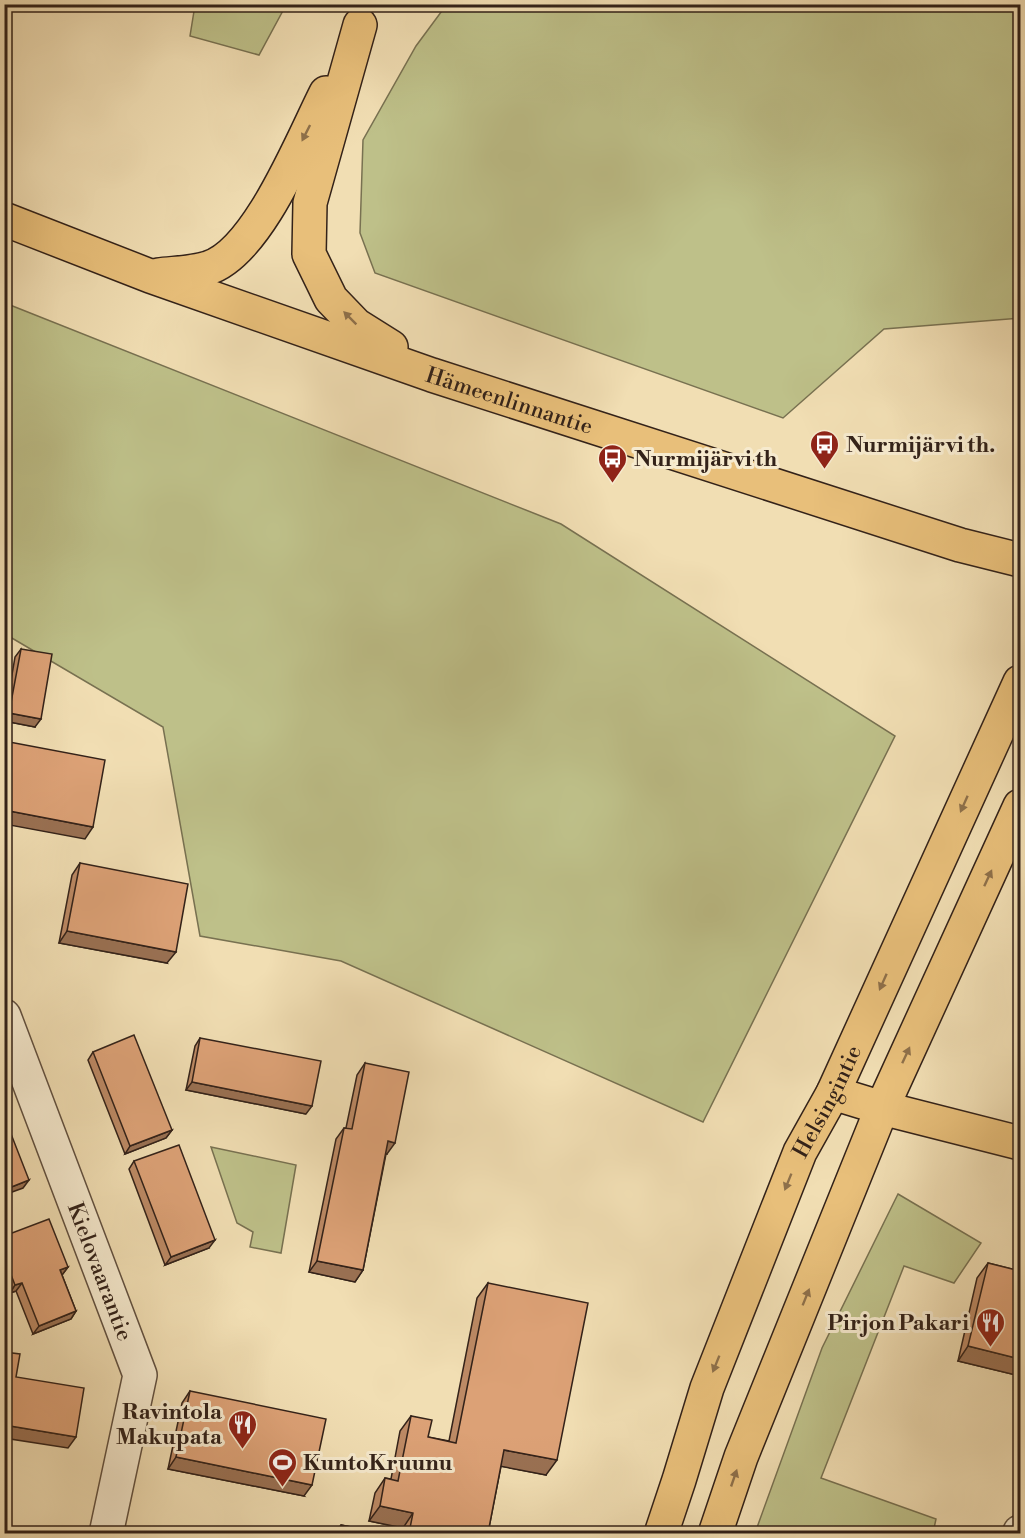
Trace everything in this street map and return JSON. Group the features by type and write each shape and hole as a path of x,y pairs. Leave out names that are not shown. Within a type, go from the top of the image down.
{"main road":[{"path":"150,276 209,268 240,248 267,211 367,15"},
{"path":"367,15 310,203 309,254 331,299 356,325 432,375"},
{"name":"Hämeenlinnantie","path":"4,219 150,276 432,375 960,545 1020,560"},
{"name":"Helsingintie","path":"661,1533 711,1377 800,1152 832,1093 1020,682"},
{"path":"715,1533 741,1457 882,1108 1020,806"},
{"path":"832,1093 1020,1143"}],"street":[{"name":"Kielovaarantie","path":"4,1016 140,1375 106,1533"}],"green space":[{"path":"195,4 286,5 259,55 190,36"},
{"path":"447,4 1020,5 1020,318 884,329 783,418 375,273 360,233 363,140 416,46"},
{"path":"5,303 561,524 895,736 703,1122 341,961 200,936 163,727 5,634"},
{"path":"211,1147 296,1165 281,1253 250,1247 253,1232 237,1223"},
{"path":"898,1194 981,1243 954,1283 904,1266 821,1478 936,1519 933,1533 755,1533 822,1348"}],"building":[{"path":"21,649 52,654 41,719 9,713"},
{"path":"4,741 105,760 93,827 4,810"},
{"path":"80,863 188,884 176,952 67,931"},
{"path":"134,1035 172,1130 130,1146 93,1052"},
{"path":"200,1038 321,1061 312,1106 192,1082"},
{"path":"365,1063 409,1072 395,1143 388,1141 363,1270 317,1261 344,1128 352,1129"},
{"path":"4,1116 29,1180 4,1190"},
{"path":"179,1145 215,1240 171,1257 134,1161"},
{"path":"49,1219 68,1267 60,1270 76,1311 39,1326 22,1283 15,1285 4,1257 4,1236"},
{"path":"988,1263 1020,1271 1020,1359 968,1346"},
{"path":"488,1283 588,1303 557,1460 504,1450 488,1533 409,1533 413,1513 380,1506 385,1478 398,1481 411,1416 432,1420 428,1437 456,1443"},
{"path":"4,1352 20,1354 16,1377 84,1388 76,1437 4,1425 6,1412 4,1412"},
{"name":"Ravintola Makupata","path":"190,1391 326,1419 312,1485 176,1457"},
{"path":"341,1525 382,1533 339,1533"}],"place":[{"name":"Nurmijärvi th.","path":"825,470"},
{"name":"Nurmijärvi th","path":"613,484"},
{"name":"Pirjon Pakari","path":"990,1348"},
{"name":"Ravintola Makupata","path":"243,1450"},
{"name":"KuntoKruunu","path":"282,1488"}]}
